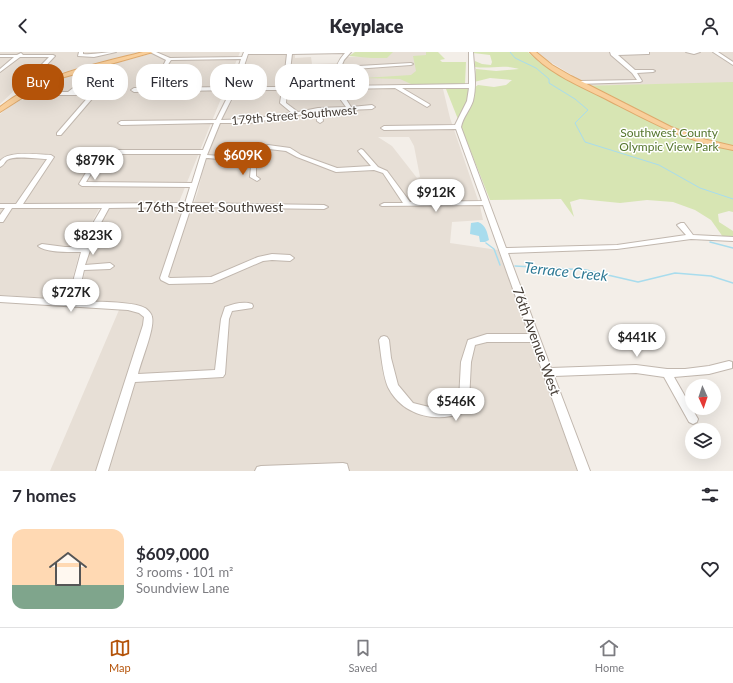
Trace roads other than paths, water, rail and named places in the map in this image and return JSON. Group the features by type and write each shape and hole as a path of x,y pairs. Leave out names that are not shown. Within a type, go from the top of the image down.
{"main road":[{"path":"64,75 151,52"},
{"path":"533,52 556,69 580,83 678,132 707,143 733,148"},
{"path":"1,108 12,100"}],"street":[{"path":"80,53 94,56 114,52"},
{"path":"151,52 169,59 290,52 349,52"},
{"path":"288,64 290,52"},
{"path":"339,64 343,56 349,52"},
{"path":"384,128 458,127 460,118 469,104 471,86 471,52"},
{"path":"688,52 698,52"},
{"path":"715,52 733,64"},
{"path":"580,83 640,81 634,72 613,53"},
{"path":"613,53 647,53"},
{"path":"0,72 21,54"},
{"path":"0,56 21,54 52,56 44,64"},
{"path":"242,64 245,54"},
{"path":"166,64 169,59"},
{"path":"369,67 411,64"},
{"path":"634,72 653,71"},
{"path":"369,86 471,86"},
{"path":"395,86 427,105"},
{"path":"134,90 210,89"},
{"path":"58,134 94,93 64,93"},
{"path":"228,100 204,154 164,274 164,278 169,281 212,280 261,259 290,258"},
{"path":"283,100 283,103 296,113"},
{"path":"344,100 349,108"},
{"name":"179th Street Southwest","path":"121,123 261,119 318,110 372,107"},
{"path":"318,110 320,121"},
{"name":"76th Avenue West","path":"458,127 584,471"},
{"path":"234,159 268,147 288,149 299,156 336,170 375,168 385,172 408,204"},
{"path":"361,151 375,168"},
{"path":"108,152 204,154 234,159 251,164 254,167 253,177 257,179"},
{"path":"0,165 5,159 14,156 34,155 52,157 14,206 0,220"},
{"path":"92,167 82,184 193,185"},
{"path":"384,205 486,203"},
{"name":"176th Street Southwest","path":"0,206 187,205 324,207"},
{"path":"72,302 84,249 94,224 106,206"},
{"path":"681,225 691,237"},
{"path":"504,251 617,247 691,237 733,239"},
{"path":"42,246 65,250 84,249"},
{"path":"80,268 110,266"},
{"path":"0,299 72,302 128,307 142,310 148,316 148,325 102,471"},
{"path":"131,378 220,374 225,319 228,309 233,307 249,306"},
{"path":"384,340 386,358 393,386 410,406 433,413 448,413 458,410 464,400 466,362 471,343 487,338 536,338"},
{"path":"548,372 636,369 667,372 698,371 729,365"},
{"path":"667,372 693,419"},
{"path":"261,471 343,470"}],"water":[{"path":"478,222 483,225 487,232 489,240 485,242 480,242 479,236 470,234 471,223"}],"waterway":[{"path":"510,52 515,58 536,68 549,79 549,83 575,99 588,110 575,123 585,142 659,165 700,188 733,199"},
{"path":"710,242 733,248"},
{"name":"Terrace Creek","path":"486,243 494,249 500,265"},
{"name":"Terrace Creek","path":"515,266 586,270 638,282 675,273 711,276 733,283"}],"park label":[{"name":"Southwest County Olympic View Park","path":"669,139"}]}
